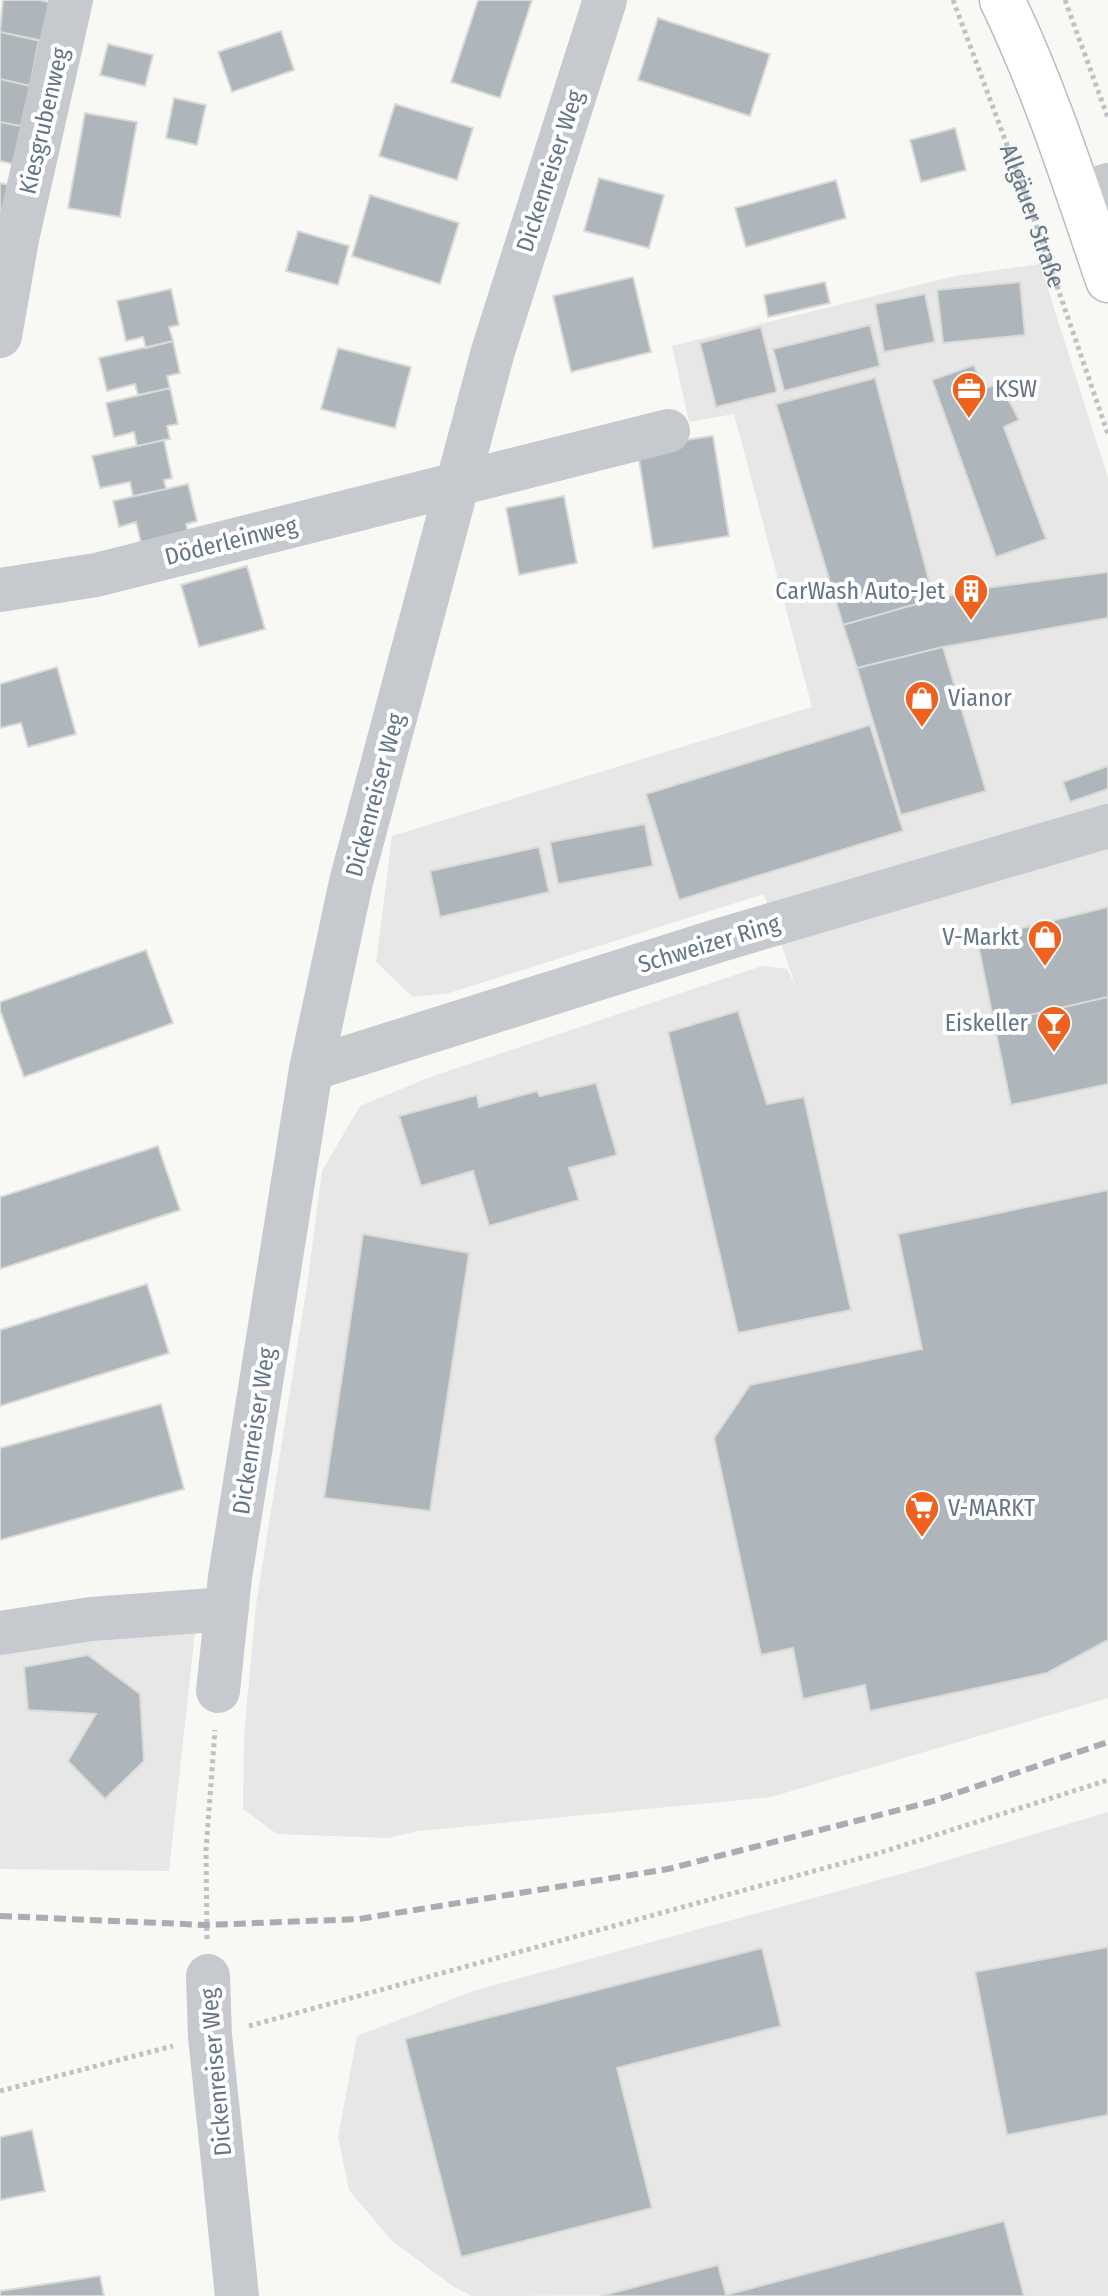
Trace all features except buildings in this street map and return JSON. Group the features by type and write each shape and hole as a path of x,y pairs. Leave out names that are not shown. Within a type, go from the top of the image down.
{"main road":[{"name":"Allgäuer Straße","path":"1002,0 1093,190 1108,280"}],"street":[{"name":"Kiesgrubenweg","path":"0,336 17,239 71,0"},
{"name":"Dickenreiser Weg","path":"218,1691 227,1609 311,1069 351,882 497,337 605,0"},
{"name":"Döderleinweg","path":"0,590 96,575 668,431"},
{"name":"Schweizer Ring","path":"311,1069 720,940 1108,826"},
{"path":"0,1633 91,1619 227,1609"},
{"name":"Dickenreiser Weg","path":"208,1976 210,2036 237,2296"}],"path":[{"name":"Allgäuer Straße","path":"953,0 1026,196 1108,434"},
{"path":"1065,0 1108,118"},
{"name":"Dickenreiser Weg","path":"208,1976 206,1850 218,1691"},
{"path":"0,2091 876,1854 1108,1780"}],"shaded area":[{"path":"1040,264 1108,478 1108,1698 771,1797 418,1831 388,1838 277,1834 243,1809 244,1736 256,1605 322,1171 360,1106 433,1076 762,966 787,969 796,987 764,894 449,993 413,997 376,962 392,836 812,707 734,414 689,422 672,346 955,276"},
{"path":"195,1632 169,1871 0,1869 0,1652 112,1633"},
{"path":"1108,1812 1108,2296 1024,2296 1003,2221 726,2295 472,2296 454,2287 391,2240 349,2190 338,2137 357,2036 476,1990 908,1872"}],"railway":[{"path":"0,1916 206,1925 359,1919 668,1869 930,1802 1108,1742"}],"place":[{"name":"KSW","path":"969,420"},
{"name":"CarWash Auto-Jet","path":"971,622"},
{"name":"Vianor","path":"922,729"},
{"name":"V-Markt","path":"1045,968"},
{"name":"Eiskeller","path":"1054,1054"},
{"name":"V-MARKT","path":"922,1539"}]}
